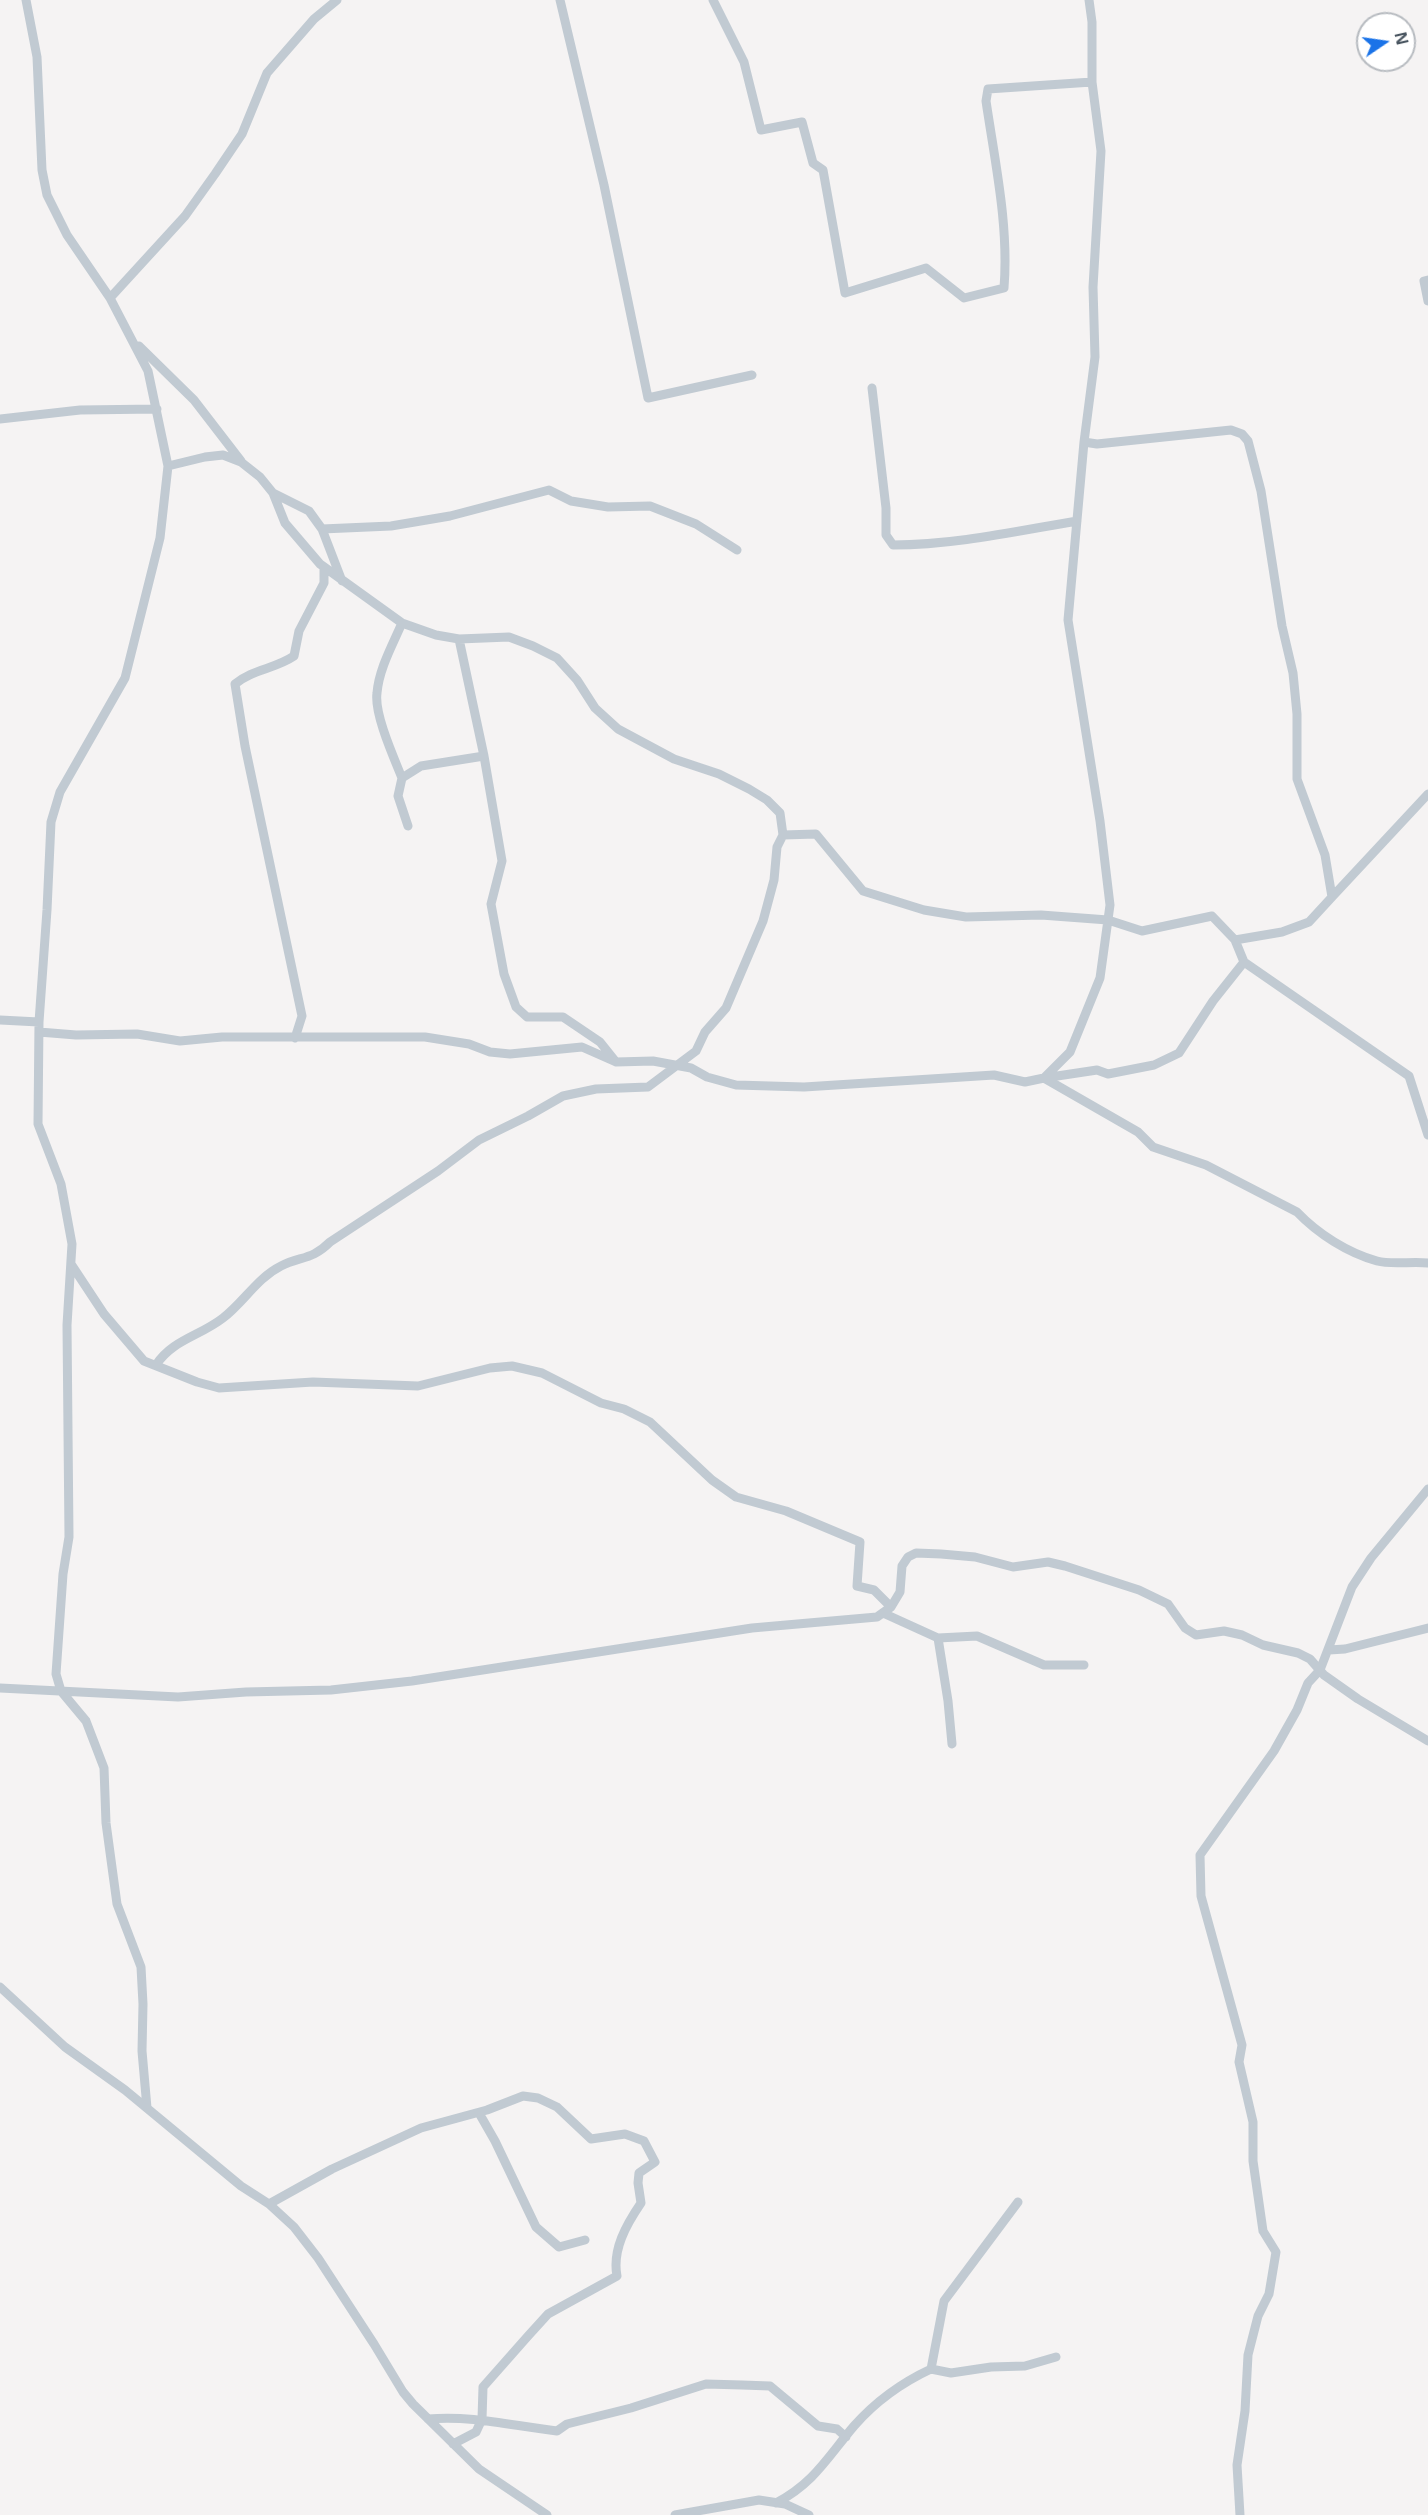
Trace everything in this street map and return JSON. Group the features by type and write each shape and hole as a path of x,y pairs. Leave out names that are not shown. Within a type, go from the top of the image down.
{"street":[{"path":"26,0 37,57 42,170 47,195 67,235 110,298 148,371 168,466 160,538 125,678 60,792 51,822 39,1027 38,1124 61,1184 72,1244 67,1325 69,1537 63,1574 56,1674 61,1691 86,1721 104,1768 106,1823 117,1904 141,1966 142,2051 147,2108"},
{"path":"110,298 185,216 215,174 242,134 267,73 314,19 337,0"},
{"path":"560,0 604,185 648,398 752,375"},
{"path":"713,0 744,62 761,130 802,122 813,164 823,170 845,293 926,268 964,298 1004,288 1006,266 1000,196 986,101 988,89 1092,82"},
{"path":"1044,1078 1070,1052 1082,1027 1100,978 1110,905 1100,821 1068,620 1084,442 1095,357 1093,287 1101,151 1092,82 1092,22 1089,0"},
{"path":"1428,280 1424,281 1428,301"},
{"path":"135,343 194,400 241,462 260,477 273,493 285,523 301,545 324,568 402,623 436,635 459,639 509,637 557,658 578,680 595,708 618,729 674,759 719,774 767,800 780,813 783,835 777,847 774,880 763,921 726,1008 705,1032 696,1051 648,1087 596,1089 563,1096 480,1140 438,1171 330,1242 319,1254 281,1266 260,1281 224,1318 180,1341 164,1354 156,1365"},
{"path":"872,388 881,456 886,535 893,545 916,545 987,536 1077,521"},
{"path":"0,419 80,410 157,410"},
{"path":"1084,442 1097,444 1231,430 1242,434 1248,441 1262,490 1282,626 1293,673 1297,714 1297,779 1324,855 1332,897"},
{"path":"168,466 224,455 241,462"},
{"path":"322,529 391,526 450,516 549,490 571,501 599,506 650,506 696,524 737,550"},
{"path":"273,493 309,511 322,529 342,581"},
{"path":"295,1038 302,1016 245,746 235,684 244,676 261,668 283,664 294,656 299,631 324,583 324,568"},
{"path":"402,623 382,669 376,696 383,727 402,778 398,796 408,826"},
{"path":"459,639 484,756 502,861 491,904 504,974 516,1007 527,1017 563,1017 600,1042 616,1062"},
{"path":"402,778 421,766 484,756"},
{"path":"1235,940 1282,932 1310,922 1428,794"},
{"path":"783,835 816,834 862,891 924,910 966,917 1041,915 1108,920 1142,931 1212,916 1235,940 1244,962 1409,1076 1428,1135"},
{"path":"0,1020 76,1035 137,1034 180,1041 222,1037 425,1037 469,1044 490,1052 510,1054 582,1047 616,1062 653,1061 691,1068 707,1077 736,1085 804,1087 994,1075 1025,1082 1097,1070 1108,1074 1154,1065 1179,1053 1213,1001 1244,962"},
{"path":"1044,1078 1138,1132 1153,1147 1206,1165 1298,1212 1306,1222 1340,1246 1378,1261 1428,1263"},
{"path":"70,1264 104,1314 144,1360 197,1382 219,1388 312,1382 418,1386 490,1368 512,1366 542,1373 601,1403 624,1408 650,1422 712,1480 736,1497 786,1511 860,1542 856,1586 874,1590 891,1607"},
{"path":"1240,2515 1236,2465 1245,2411 1248,2355 1258,2316 1269,2294 1276,2252 1263,2231 1254,2161 1254,2122 1239,2062 1242,2045 1201,1896 1200,1855 1274,1751 1297,1710 1308,1683 1320,1670 1352,1587 1371,1558 1428,1490"},
{"path":"0,1688 178,1697 246,1692 331,1690 412,1681 752,1628 877,1617 891,1607 900,1592 902,1566 908,1557 916,1553 975,1557 1013,1567 1048,1562 1139,1590 1168,1604 1185,1628 1196,1635 1224,1631 1242,1635 1263,1645 1298,1653 1310,1659 1320,1670 1358,1699 1428,1741"},
{"path":"883,1613 938,1638 977,1636 1044,1665 1084,1665"},
{"path":"1329,1650 1344,1649 1428,1628"},
{"path":"938,1638 952,1744"},
{"path":"0,1987 65,2047 147,2108 241,2186 269,2204 294,2227 318,2258 375,2344 403,2392 479,2469 547,2515"},
{"path":"269,2204 332,2169 421,2128 479,2113 522,2096 538,2098 566,2113 587,2138 625,2134 644,2141 655,2162 639,2173 641,2203 624,2227 614,2261 616,2276 548,2314 483,2387 482,2419 477,2432 453,2444"},
{"path":"479,2113 536,2227 560,2247 585,2240"},
{"path":"931,2369 944,2301 1018,2202"},
{"path":"776,2503 809,2481 846,2437 889,2392 931,2369 951,2373 991,2367 1025,2366 1056,2357"},
{"path":"428,2419 482,2419 518,2427 557,2431 567,2424 631,2408 706,2384 770,2386 818,2426 837,2429 846,2437"},
{"path":"675,2515 759,2500 776,2503 809,2515"}]}
